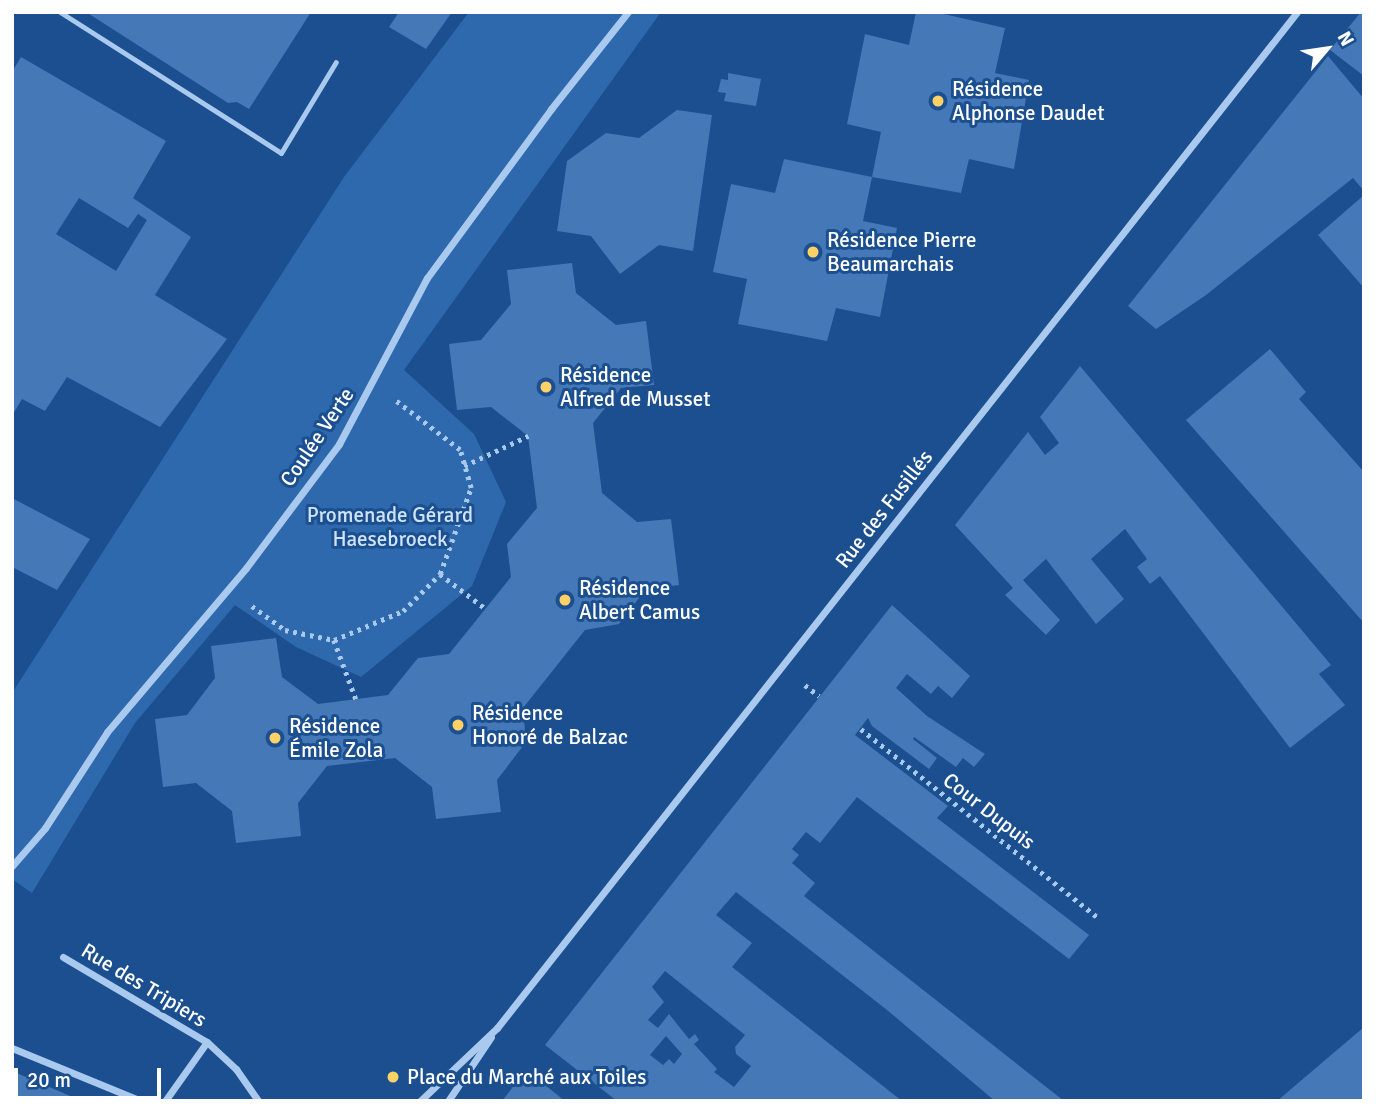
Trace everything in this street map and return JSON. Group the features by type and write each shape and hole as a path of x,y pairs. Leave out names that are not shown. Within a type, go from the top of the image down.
{"street":[{"name":"Coulée Verte","path":"12,866 45,828 107,732 229,588 339,444 373,383 388,346 427,278 527,141 628,12"},
{"name":"Rue des Fusillés","path":"448,1101 497,1028 1297,12"},
{"name":"Rue des Tripiers","path":"63,957 207,1042 236,1069 258,1101"},
{"name":"Rue des Fusillés","path":"421,1101 497,1028"},
{"name":"Rue des Tripiers","path":"165,1101 207,1042"},
{"path":"12,1048 141,1101"}],"lane":[{"path":"60,12 281,153 336,62"}],"path":[{"path":"229,588 285,630 334,640 402,611 440,574 471,488 460,450 373,383"},
{"path":"464,466 528,436"},
{"path":"440,574 486,608"},
{"path":"334,640 356,699"},
{"name":"Cour Dupuis","path":"861,729 1099,918"}],"green space":[{"name":"Promenade Gérard Haesebroeck","path":"469,12 661,12 404,370 474,434 506,502 472,586 361,677 296,647 235,605 135,723 32,893 12,879 12,693 344,177"}],"building":[{"path":"86,12 311,12 249,109 237,102 228,103"},
{"path":"399,12 452,12 426,49 389,27"},
{"name":"Résidence Alphonse Daudet","path":"916,12 935,12 1005,28 995,73 1029,80 1014,169 969,159 961,193 872,177 881,132 847,124 865,34 909,45"},
{"path":"1361,12 1364,12 1364,76 1330,50"},
{"path":"1328,56 1364,99 1364,191 1353,178 1206,295 1156,329 1128,306"},
{"path":"21,57 166,141 133,198 191,237 155,295 227,339 160,427 67,377 45,411 22,399 12,416 12,72","holes":["79,198 128,228 138,214 147,220 116,271 56,234"]},
{"path":"728,73 761,79 756,106 724,101 726,93 718,92 721,79 728,80"},
{"path":"677,110 712,115 693,251 659,245 620,274 591,236 557,231 567,161 606,133 639,138"},
{"name":"Résidence Pierre Beaumarchais","path":"784,159 872,177 863,221 897,228 880,317 836,308 827,341 738,324 747,279 713,272 731,184 775,193"},
{"path":"1364,195 1364,288 1318,235"},
{"path":"572,263 576,293 616,325 646,321 654,385 621,388 593,423 602,493 637,522 671,519 679,585 646,589 619,624 585,630 523,708 526,742 497,780 501,812 436,819 432,787 395,758 327,766 298,803 301,836 236,843 232,811 196,783 163,787 155,719 187,715 215,678 211,646 276,638 282,677 318,704 388,695 418,658 449,654 511,577 507,544 537,508 528,436 491,407 457,410 449,344 481,340 511,304 507,270"},
{"path":"1270,349 1306,392 1299,399 1364,472 1364,623 1186,420"},
{"path":"1080,366 1331,665 1319,674 1345,705 1290,748 1160,576 1150,584 1137,567 1147,559 1125,529 1091,559 1124,599 1096,624 1046,559 1023,580 1060,620 1046,635 1005,595 1013,588 955,525 1028,432 1045,455 1059,443 1040,417"},
{"path":"12,498 90,539 57,590 12,567"},
{"path":"892,605 970,676 952,698 938,686 931,694 907,674 896,688 927,716 985,754 974,767 963,758 956,767 914,737 913,739 937,758 929,769 872,726 868,718 855,735 948,806 937,818 1089,935 1069,959 857,797 820,843 806,832 792,849 799,855 792,863 815,883 804,896 1064,1101 995,1101 887,1010 736,892 716,915 752,943 732,967 902,1101 617,1101 545,1045","holes":["665,971 745,1035 735,1047 736,1054 751,1066 734,1087 714,1072 717,1069 694,1044 699,1040 695,1034 689,1039 669,1014 658,1028 648,1020 664,1002 652,987","666,1036 682,1054 674,1064 669,1059 663,1065 650,1055"]},
{"path":"1364,1027 1364,1101 1277,1101"},
{"path":"526,1070 565,1101 502,1101"},
{"path":"12,1071 82,1101 12,1101"}],"place":[{"name":"Résidence Alphonse Daudet","path":"938,101"},
{"name":"Résidence Pierre Beaumarchais","path":"813,252"},
{"name":"Résidence Alfred de Musset","path":"546,387"},
{"name":"Résidence Albert Camus","path":"565,600"},
{"name":"Résidence Honoré de Balzac","path":"458,725"},
{"name":"Résidence Émile Zola","path":"275,738"},
{"name":"Place du Marché aux Toiles","path":"393,1077"}]}
